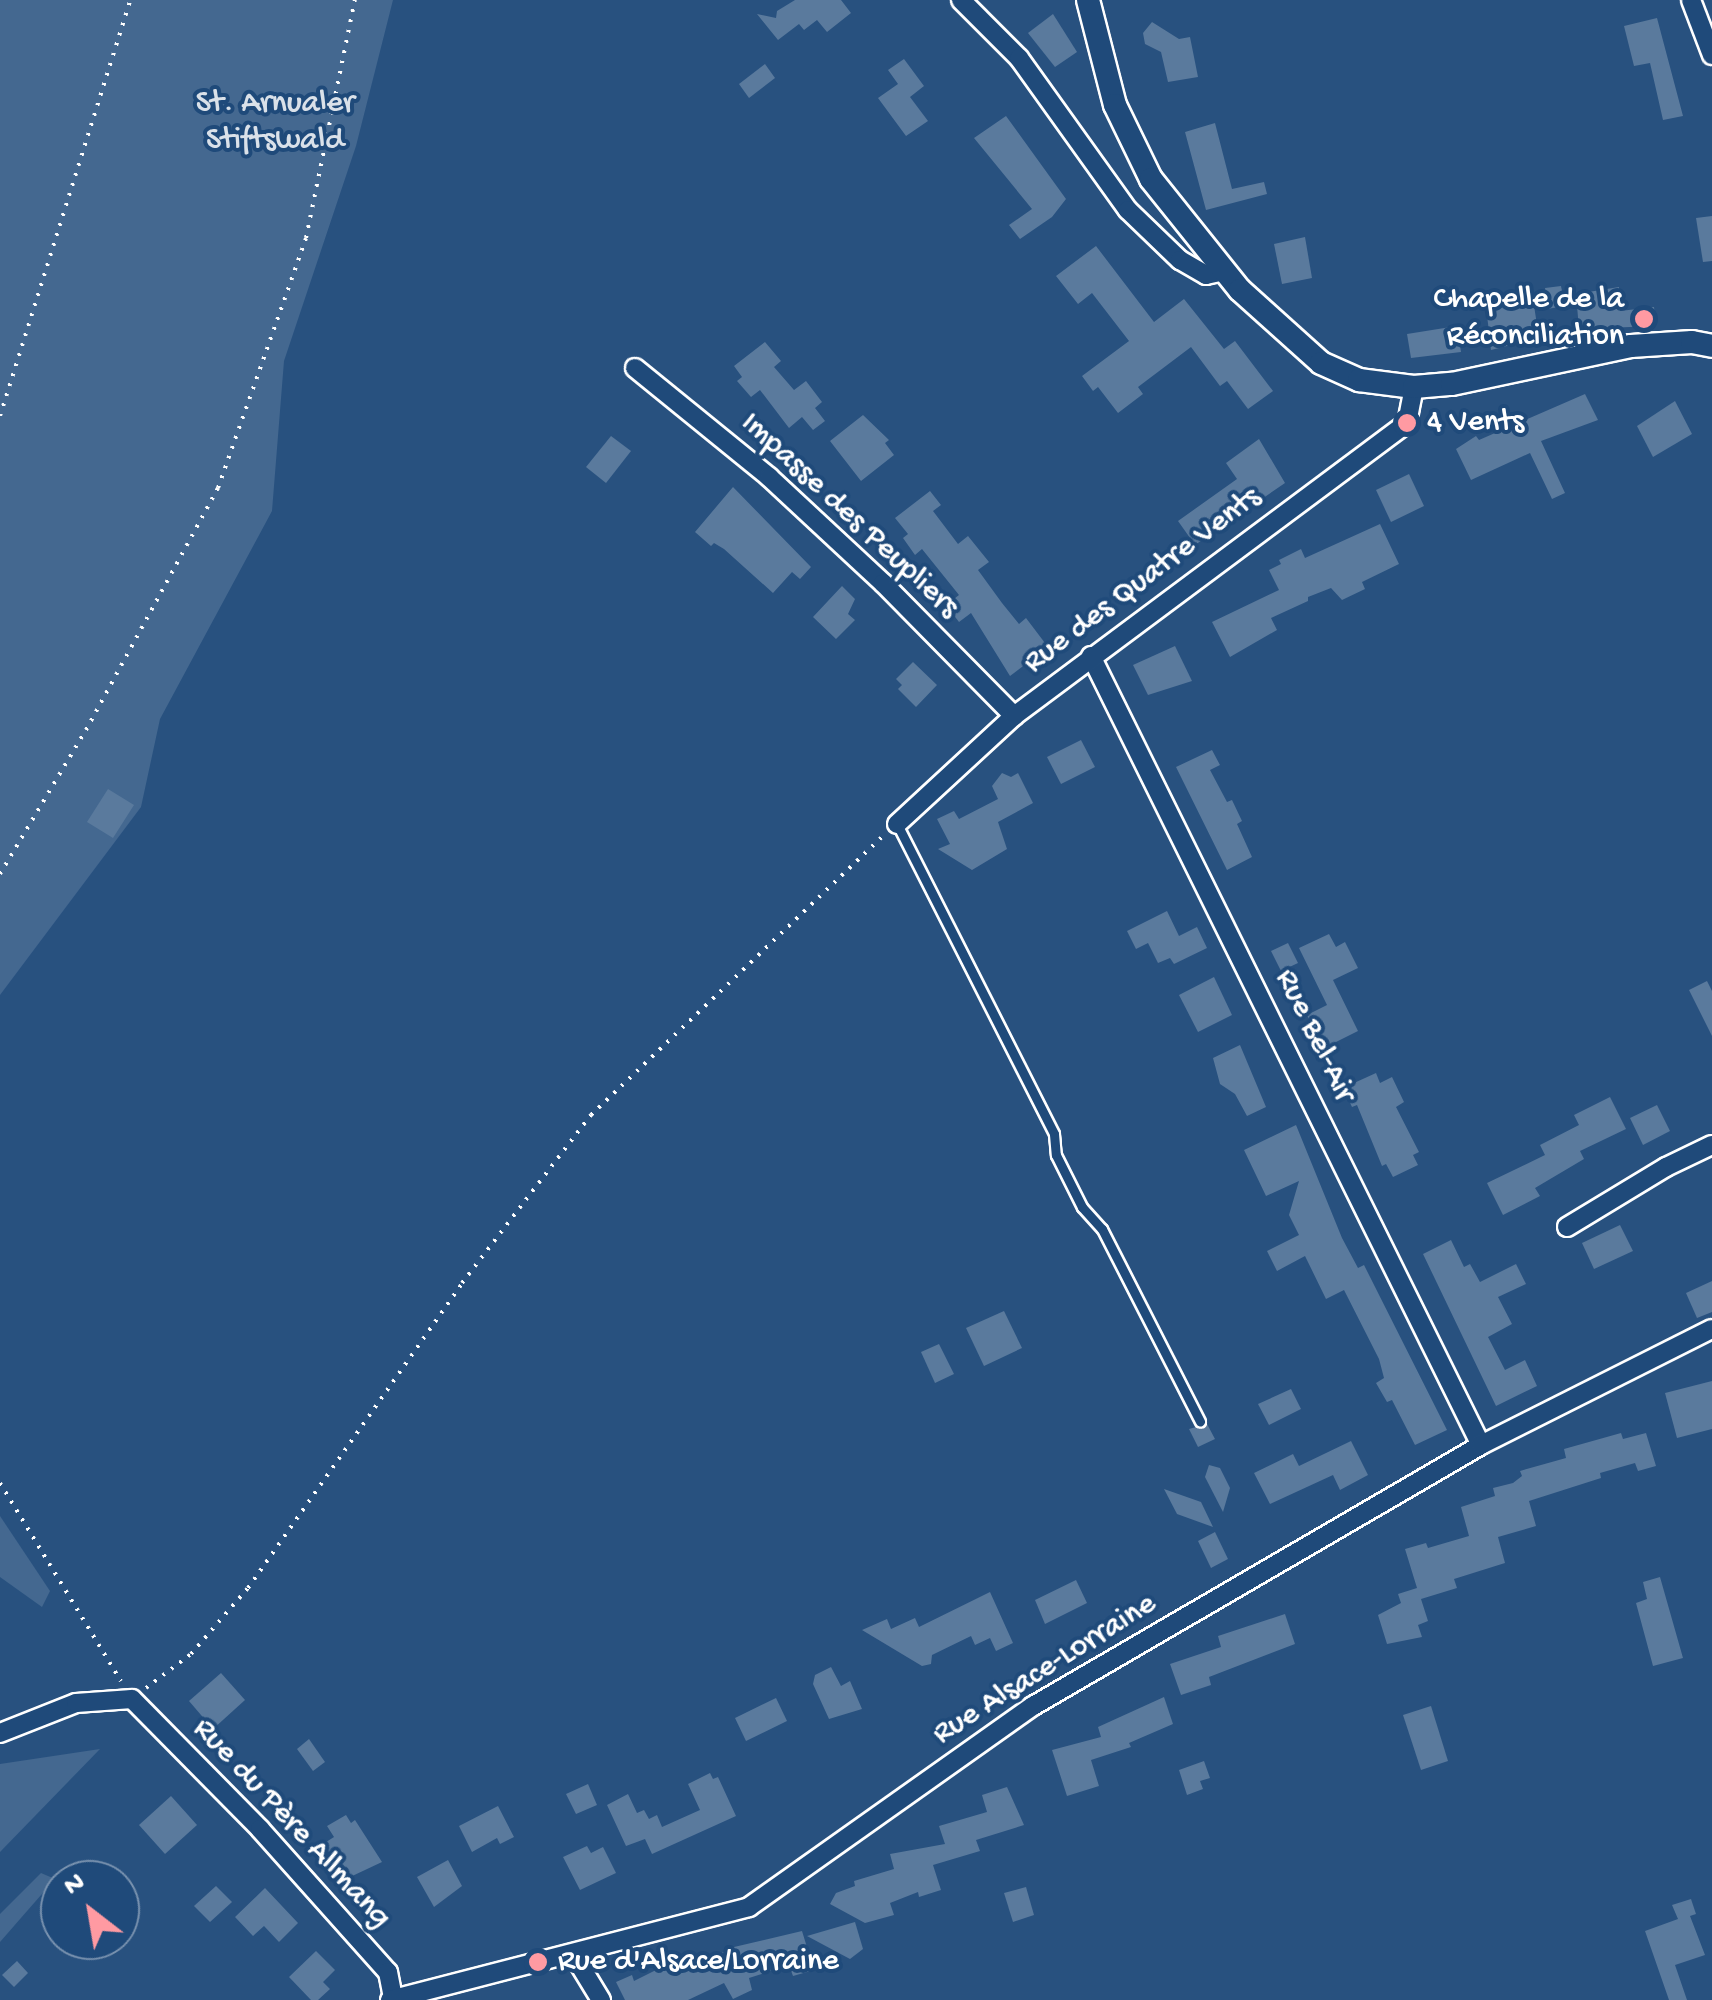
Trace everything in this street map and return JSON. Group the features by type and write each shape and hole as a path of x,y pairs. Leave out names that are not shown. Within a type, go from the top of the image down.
{"street":[{"path":"960,0 1019,58 1128,210 1180,260 1206,275 1224,271"},
{"path":"1088,0 1115,105 1151,179 1224,271 1321,363 1359,380 1414,386 1452,384 1630,346 1692,342 1712,346"},
{"path":"1691,0 1712,55"},
{"name":"Impasse des Peupliers","path":"635,368 769,477 883,583 1014,716"},
{"name":"Rue des Quatre Vents","path":"897,824 1014,716 1407,423 1414,386"},
{"name":"Rue Bel-Air","path":"1091,656 1481,1444"},
{"path":"1567,1227 1666,1167 1712,1145"},
{"name":"Rue Alsace-Lorraine","path":"391,1999 749,1907 1033,1706 1481,1444 1712,1329"},
{"path":"0,1732 76,1703 132,1699"},
{"name":"Rue du Père Allmang","path":"132,1699 260,1829 388,1972 391,1999"},
{"path":"573,1954 601,2000"}],"lane":[{"path":"897,824 1054,1134 1056,1156 1082,1206 1102,1229 1200,1420"}],"path":[{"path":"0,416 130,0"},
{"path":"0,874 86,730 218,488 306,238 355,0"},
{"path":"0,1483 54,1564 132,1699 191,1654 248,1588 462,1283 591,1115 897,824"}],"green space":[{"name":"St. Arnualer Stiftswald","path":"0,0 393,0 356,146 284,361 272,511 160,719 141,807 0,995"},
{"path":"0,1516 50,1591 42,1607 0,1577"},
{"path":"100,1749 0,1852 0,1764"},
{"path":"40,1874 40,1896 0,1942 0,1914"}],"building":[{"path":"795,0 841,0 851,13 827,32 817,20 804,30 799,24 778,40 757,14 776,18 777,11"},
{"path":"1053,14 1077,52 1055,67 1028,33"},
{"path":"1657,18 1683,116 1663,120 1650,63 1634,66 1624,26"},
{"path":"1152,22 1179,39 1190,37 1198,77 1168,82 1161,52 1145,44 1143,33"},
{"path":"904,59 924,86 910,97 928,121 906,136 878,98 898,84 888,70"},
{"path":"765,64 775,78 749,98 739,84"},
{"path":"1006,116 1066,199 1052,217 1020,239 1009,225 1032,209 974,138"},
{"path":"1215,123 1232,189 1264,182 1267,194 1206,210 1185,132"},
{"path":"1712,216 1712,261 1703,262 1696,218"},
{"path":"1305,237 1312,278 1282,284 1274,244"},
{"path":"1096,246 1154,322 1184,299 1224,349 1235,341 1273,391 1248,409 1227,381 1220,386 1191,347 1138,387 1143,394 1118,413 1098,387 1093,391 1082,376 1129,341 1092,293 1078,304 1056,276"},
{"path":"1561,286 1565,306 1547,309 1545,288"},
{"path":"1619,287 1620,311 1654,307 1656,326 1579,329 1576,294"},
{"path":"1533,299 1539,338 1491,350 1486,306"},
{"path":"1457,326 1461,352 1411,358 1407,334"},
{"path":"765,342 781,361 774,367 794,390 806,381 822,402 815,408 825,421 813,430 802,417 789,428 760,390 751,397 737,381 742,377 734,366"},
{"path":"1585,394 1598,420 1541,441 1565,493 1552,499 1530,453 1471,480 1456,449 1476,436 1479,440"},
{"path":"1675,401 1692,434 1653,457 1637,426"},
{"path":"863,415 889,440 885,443 894,455 861,481 830,441"},
{"path":"611,436 631,451 606,483 586,467"},
{"path":"1259,439 1285,483 1195,545 1178,521 1237,479 1226,463"},
{"path":"1409,474 1424,506 1391,522 1376,490"},
{"path":"733,487 811,567 800,579 792,572 773,593 724,549 714,543 711,546 695,532"},
{"path":"930,491 941,505 933,511 958,544 968,536 989,562 978,570 1002,603 1019,624 1026,618 1048,647 1010,676 971,613 959,622 946,605 959,595 922,549 915,555 903,538 908,534 895,518"},
{"path":"1380,524 1399,564 1362,582 1365,589 1342,600 1331,588 1308,597 1308,601 1271,618 1277,630 1230,657 1212,622 1279,590 1269,570 1281,564 1279,560 1301,549 1305,558"},
{"path":"842,586 855,599 848,614 855,620 836,639 813,617"},
{"path":"1175,646 1192,681 1148,695 1133,665"},
{"path":"913,662 937,685 916,707 898,689 902,685 896,679"},
{"path":"1081,740 1095,767 1061,784 1047,757"},
{"path":"1212,750 1220,765 1210,770 1227,802 1232,800 1242,821 1237,824 1252,857 1227,870 1176,767"},
{"path":"1002,773 1011,777 1018,773 1033,803 998,822 1007,849 972,870 938,849 950,844 937,819 954,811 959,819 998,799 992,786"},
{"path":"108,789 134,805 113,838 87,822"},
{"path":"1167,911 1179,936 1197,927 1207,948 1174,964 1170,958 1158,963 1148,943 1136,949 1127,931"},
{"path":"1329,934 1336,947 1345,942 1358,968 1333,980 1358,1031 1322,1049 1307,1015 1327,1005 1299,948"},
{"path":"1288,943 1298,963 1281,971 1271,951"},
{"path":"1214,977 1232,1015 1198,1032 1179,995"},
{"path":"1707,981 1712,991 1712,1036 1689,990"},
{"path":"1240,1045 1266,1107 1247,1116 1235,1094 1220,1084 1213,1058"},
{"path":"1376,1073 1380,1083 1392,1077 1404,1102 1396,1107 1419,1152 1413,1155 1418,1165 1393,1177 1386,1164 1382,1166 1357,1105 1352,1107 1343,1088"},
{"path":"1610,1097 1626,1129 1580,1151 1584,1159 1535,1188 1540,1196 1503,1215 1487,1183 1545,1155 1540,1145 1579,1125 1574,1115"},
{"path":"1657,1105 1670,1131 1643,1145 1630,1118"},
{"path":"1296,1125 1342,1238 1358,1268 1364,1265 1447,1430 1415,1445 1392,1400 1387,1402 1376,1383 1384,1378 1379,1359 1344,1290 1326,1299 1305,1256 1277,1271 1267,1251 1299,1235 1289,1215 1299,1181 1266,1196 1244,1150"},
{"path":"1620,1225 1633,1251 1594,1269 1582,1243"},
{"path":"1451,1240 1464,1267 1470,1264 1480,1282 1516,1264 1526,1284 1498,1297 1512,1324 1488,1337 1505,1370 1525,1360 1537,1386 1496,1406 1423,1254"},
{"path":"1712,1281 1712,1312 1697,1318 1686,1293"},
{"path":"1004,1311 1022,1348 984,1366 966,1328"},
{"path":"939,1344 954,1374 935,1383 921,1352"},
{"path":"1712,1381 1712,1429 1677,1438 1665,1393"},
{"path":"1291,1389 1301,1409 1269,1425 1258,1404"},
{"path":"1207,1424 1215,1439 1198,1447 1189,1429"},
{"path":"1621,1433 1623,1439 1646,1433 1656,1466 1638,1471 1635,1463 1529,1501 1536,1526 1498,1537 1505,1563 1454,1579 1457,1588 1421,1599 1428,1621 1418,1625 1422,1637 1387,1644 1378,1615 1401,1603 1398,1594 1417,1588 1405,1549 1426,1543 1428,1548 1469,1536 1461,1507 1495,1496 1493,1488 1513,1483 1522,1476 1520,1471 1566,1458 1564,1449"},
{"path":"1351,1441 1368,1475 1340,1490 1333,1475 1270,1504 1254,1473 1293,1454 1299,1466"},
{"path":"1209,1465 1220,1468 1230,1488 1223,1512 1205,1477"},
{"path":"1164,1489 1201,1502 1213,1527 1177,1514"},
{"path":"1215,1532 1228,1559 1211,1568 1198,1541"},
{"path":"1660,1577 1683,1658 1653,1666 1636,1603 1647,1599 1643,1582"},
{"path":"1076,1580 1087,1603 1045,1624 1035,1600"},
{"path":"990,1592 1013,1643 996,1651 990,1638 975,1645 971,1636 932,1655 931,1664 922,1666 862,1630 887,1619 891,1629 915,1618 919,1627"},
{"path":"1285,1614 1295,1644 1209,1677 1211,1685 1181,1695 1170,1664 1221,1647 1218,1636"},
{"path":"831,1667 841,1686 850,1681 862,1709 829,1719 813,1684 815,1675"},
{"path":"221,1673 245,1700 213,1729 189,1701"},
{"path":"1164,1697 1173,1724 1129,1743 1131,1747 1091,1760 1099,1786 1067,1796 1052,1750 1101,1737 1098,1727"},
{"path":"776,1698 787,1721 746,1741 735,1718"},
{"path":"1431,1706 1448,1761 1421,1770 1403,1715"},
{"path":"309,1739 325,1762 313,1771 297,1749"},
{"path":"1204,1761 1210,1778 1200,1781 1203,1789 1187,1795 1179,1770"},
{"path":"710,1773 713,1779 718,1777 736,1816 652,1854 645,1839 626,1846 607,1805 628,1794 637,1813 644,1810 649,1819 657,1815 662,1827 700,1810 688,1784"},
{"path":"588,1784 597,1805 576,1814 566,1794"},
{"path":"1007,1787 1024,1825 976,1840 980,1851 933,1865 941,1890 919,1897 918,1892 890,1903 894,1915 865,1923 830,1904 836,1893 855,1886 854,1881 894,1869 890,1854 945,1844 939,1826 987,1812 982,1795"},
{"path":"171,1796 197,1825 165,1854 139,1825"},
{"path":"498,1806 514,1837 500,1844 497,1838 472,1852 459,1826"},
{"path":"346,1815 351,1823 355,1820 382,1862 348,1878 323,1844 334,1837 327,1826"},
{"path":"587,1846 591,1853 603,1847 616,1873 580,1890 563,1857"},
{"path":"448,1860 462,1886 434,1907 417,1877"},
{"path":"216,1886 232,1902 210,1922 194,1906"},
{"path":"1026,1887 1034,1915 1013,1922 1004,1893"},
{"path":"265,1888 298,1923 279,1942 264,1926 253,1936 235,1917"},
{"path":"1691,1899 1696,1914 1690,1916 1705,1955 1675,1965 1687,2000 1669,2000 1645,1931 1678,1919 1672,1905"},
{"path":"855,1922 863,1949 850,1959 807,1936"},
{"path":"802,1931 814,1970 793,1976 789,1965 749,1978 752,1990 733,1999 724,1983 688,2000 625,2000 616,1982 632,1975 634,1981 674,1961 680,1973 734,1947"},
{"path":"316,1951 335,1970 323,1982 330,1989 318,2000 311,2000 289,1977"},
{"path":"17,1961 28,1973 14,1987 2,1975"}],"place":[{"name":"Chapelle de la Réconciliation","path":"1644,319"},
{"name":"4 Vents","path":"1407,423"},
{"name":"Rue d'Alsace/Lorraine","path":"538,1962"}]}
